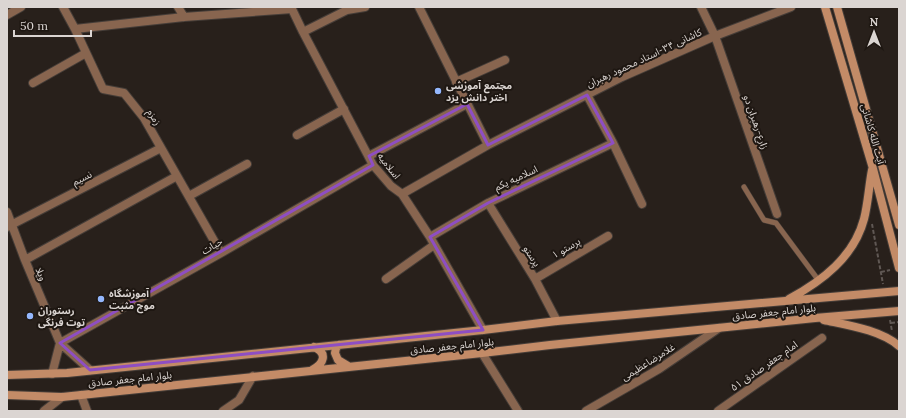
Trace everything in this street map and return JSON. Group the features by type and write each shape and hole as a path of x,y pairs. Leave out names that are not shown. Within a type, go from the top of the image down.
{"main road":[{"name":"آیت الله کاشانی","path":"825,7 872,165 899,268"},
{"name":"آیت الله کاشانی","path":"837,7 899,225"},
{"path":"784,301 819,281 840,262 852,246 864,218 872,165"},
{"name":"بلوار امام جعفر صادق","path":"7,376 52,374 483,330 557,321 899,290"},
{"name":"بلوار امام جعفر صادق","path":"7,395 81,395 550,345 899,311"},
{"path":"815,318 850,325 880,335 896,344"},
{"path":"339,345 336,348 335,353 338,360 348,366"},
{"path":"312,370 318,367 323,359 322,353 314,347"}],"street":[{"path":"7,15 21,7"},
{"name":"زمزم","path":"63,7 103,89 124,93 144,118 221,253"},
{"path":"178,7 184,17"},
{"path":"303,32 348,10 365,7"},
{"path":"419,7 488,145"},
{"name":"زارع-رهبران دو","path":"701,7 715,36 777,214"},
{"name":"کاشانی ۳۴-استاد محمود رهبران","path":"402,194 488,145 622,77 715,36 791,7"},
{"path":"75,29 184,17 291,8"},
{"name":"اسلامیه","path":"291,8 373,165 390,186 402,194 432,241 483,330"},
{"path":"32,82 86,53"},
{"path":"456,82 505,60"},
{"path":"588,95 642,204"},
{"path":"369,156 467,104"},
{"path":"297,135 344,109"},
{"name":"اسلامیه یکم","path":"386,279 432,241 488,202 613,143"},
{"name":"نسیم","path":"9,226 161,148"},
{"path":"189,196 247,164"},
{"name":"حیات","path":"60,343 221,253 373,165"},
{"path":"25,260 177,176"},
{"name":"پرستو","path":"488,202 534,278 557,321"},
{"name":"ویلا","path":"7,212 9,226 60,343 90,370"},
{"name":"پرستو ۱","path":"534,278 608,236"},
{"name":"غلامرضاعظیمی","path":"586,411 659,369 719,328"},
{"name":"امام جعفر صادق ۵۱","path":"718,411 822,338"},
{"path":"52,374 60,343"},
{"path":"482,353 518,411"},
{"path":"223,411 239,400 253,376"},
{"path":"81,395 86,411"},
{"path":"44,411 62,396"}],"lane":[{"path":"744,187 764,220 776,223 819,281"}],"path":[{"path":"871,221 884,292"},
{"path":"889,311 890,323 896,344"},
{"path":"890,323 899,322"}],"highlighted area":[{"path":"587,95 613,143 488,203 430,237 483,330 90,370 60,343 373,165 369,156 467,104 488,145"}],"place":[{"name":"مجتمع آموزشی اختر دانش یزد","path":"438,91"},
{"name":"آموزشگاه موج مثبت","path":"101,299"},
{"name":"رستوران توت فرنگی","path":"30,316"}]}
